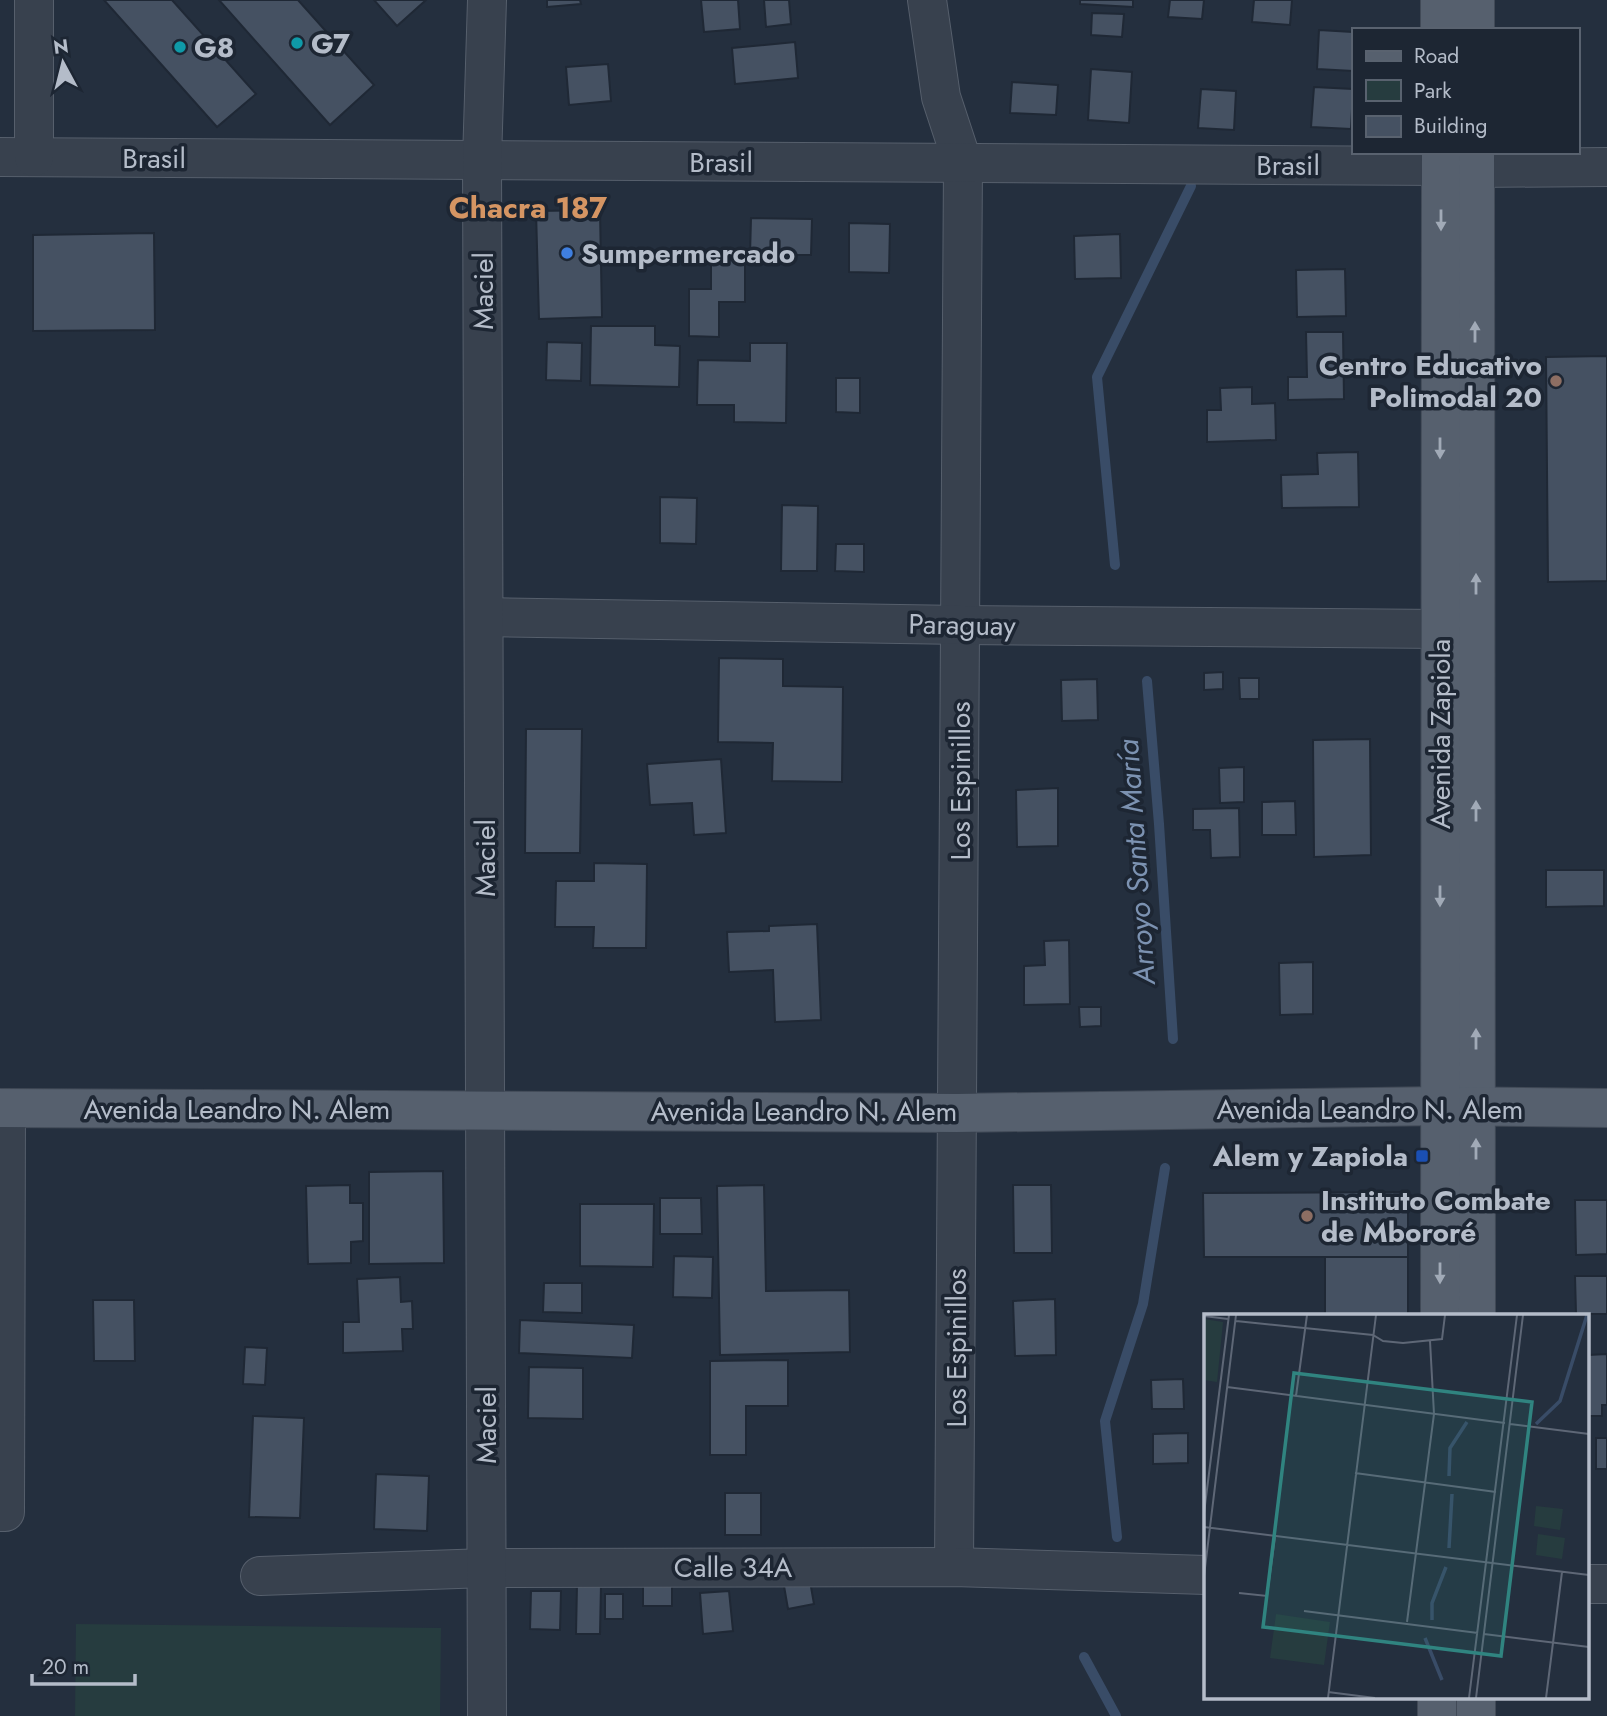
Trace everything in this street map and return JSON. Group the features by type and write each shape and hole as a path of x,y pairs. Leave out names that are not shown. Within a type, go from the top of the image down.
{"main road":[{"path":"1440,0 1440,28"},
{"path":"1475,0 1475,28"},
{"name":"Avenida Zapiola","path":"1458,160 1440,629 1458,1107 1476,1314"},
{"name":"Avenida Zapiola","path":"1440,1314 1458,1107 1458,160"},
{"name":"Avenida Leandro N. Alem","path":"3,1108 957,1113 1458,1107 1607,1108"},
{"path":"1437,1698 1437,1716"},
{"path":"1476,1698 1476,1716"}],"street":[{"path":"17,157 34,0"},
{"name":"Maciel","path":"487,0 482,160 487,1716"},
{"name":"Los Espinillos","path":"928,0 941,97 963,164 954,1567"},
{"name":"Brasil","path":"17,157 963,164 1458,160 1607,167"},
{"name":"Paraguay","path":"484,617 1440,629"},
{"path":"2,1512 3,1108"},
{"name":"Calle 34A","path":"260,1576 486,1568 954,1567 1204,1575"}],"green space":[{"path":"76,1624 441,1628 440,1716 75,1716"}],"building":[{"name":"G8","path":"104,0 172,0 256,94 217,127"},
{"name":"G7","path":"219,0 298,0 374,85 330,125"},
{"path":"374,0 426,0 397,26"},
{"path":"547,0 580,0 581,4 547,7"},
{"path":"701,0 738,0 740,29 704,32"},
{"path":"764,0 789,0 791,24 766,27"},
{"path":"1080,0 1133,0 1133,7 1080,4"},
{"path":"1170,0 1204,0 1202,19 1168,17"},
{"path":"1254,0 1292,0 1290,25 1252,22"},
{"path":"1092,13 1124,14 1122,37 1091,35"},
{"path":"1319,30 1352,32 1352,71 1317,69"},
{"path":"795,42 798,78 735,84 732,48"},
{"path":"608,64 611,101 569,105 566,67"},
{"path":"1091,69 1132,72 1129,123 1088,120"},
{"path":"1012,82 1058,85 1056,115 1010,113"},
{"path":"1314,87 1352,89 1351,129 1311,127"},
{"path":"1201,89 1236,91 1234,130 1198,128"},
{"path":"600,210 602,317 539,319 536,211"},
{"path":"751,218 812,219 811,255 750,255"},
{"path":"849,223 890,224 889,273 849,272"},
{"path":"154,233 155,330 33,331 33,235"},
{"path":"1120,234 1121,278 1075,279 1074,236"},
{"path":"711,259 745,260 745,302 719,302 719,337 689,336 689,289 711,289"},
{"path":"1345,269 1346,316 1297,317 1296,270"},
{"path":"591,326 655,326 655,345 680,346 679,387 590,385"},
{"path":"1306,332 1343,332 1344,399 1288,400 1288,377 1307,377"},
{"path":"547,342 582,343 581,381 546,380"},
{"path":"750,343 787,343 786,423 734,422 734,405 697,405 698,360 750,361"},
{"path":"1607,356 1607,581 1548,582 1546,357"},
{"path":"836,378 860,378 860,413 836,412"},
{"path":"1252,387 1252,404 1275,403 1276,440 1207,442 1207,410 1221,410 1220,388"},
{"path":"1358,452 1359,507 1282,508 1281,475 1318,474 1317,453"},
{"path":"660,497 697,498 696,544 660,543"},
{"path":"782,505 818,506 817,571 781,571"},
{"path":"836,544 864,544 864,572 835,571"},
{"path":"719,658 783,659 783,686 843,687 842,782 772,781 773,743 718,742"},
{"path":"1223,672 1223,689 1204,690 1204,673"},
{"path":"1239,678 1259,678 1259,699 1240,699"},
{"path":"1097,679 1098,720 1062,721 1061,680"},
{"path":"526,729 582,729 580,853 525,853"},
{"path":"1370,739 1371,855 1314,857 1313,740"},
{"path":"721,759 726,833 694,835 692,803 650,805 647,764"},
{"path":"1244,767 1244,802 1220,803 1219,768"},
{"path":"1058,788 1058,846 1017,847 1016,790"},
{"path":"1295,801 1296,835 1262,835 1262,802"},
{"path":"1239,808 1240,857 1211,858 1210,830 1193,830 1193,809"},
{"path":"594,863 647,864 646,948 593,948 594,927 555,927 556,881 594,881"},
{"path":"1546,870 1604,870 1604,906 1546,907"},
{"path":"817,924 821,1020 775,1022 773,970 729,972 727,932 769,931 769,926"},
{"path":"1069,940 1070,1004 1024,1005 1024,966 1045,965 1044,941"},
{"path":"1313,962 1313,1014 1280,1015 1279,963"},
{"path":"1079,1007 1101,1007 1101,1026 1080,1027"},
{"path":"443,1171 444,1263 369,1264 369,1172"},
{"path":"350,1185 350,1203 363,1203 363,1241 351,1242 351,1263 308,1264 306,1186"},
{"path":"764,1185 766,1291 849,1290 850,1352 720,1355 717,1186"},
{"path":"1013,1185 1051,1185 1052,1253 1014,1253"},
{"path":"1408,1192 1408,1257 1204,1257 1203,1193"},
{"path":"660,1198 701,1198 702,1234 660,1234"},
{"path":"1575,1200 1607,1200 1607,1254 1576,1255"},
{"path":"580,1204 654,1204 653,1267 580,1266"},
{"path":"674,1256 713,1257 712,1298 673,1297"},
{"path":"1325,1257 1408,1257 1408,1314 1325,1314"},
{"path":"1575,1276 1607,1276 1607,1314 1576,1314"},
{"path":"400,1277 401,1302 412,1301 413,1329 402,1329 403,1351 343,1353 343,1322 359,1322 357,1279"},
{"path":"544,1283 582,1283 582,1313 543,1312"},
{"path":"1055,1299 1056,1355 1015,1356 1013,1301"},
{"path":"93,1300 134,1300 135,1361 94,1361"},
{"path":"520,1320 634,1325 632,1358 519,1353"},
{"path":"245,1347 267,1348 265,1385 243,1384"},
{"path":"1607,1354 1607,1405 1602,1405 1602,1416 1590,1416 1590,1355"},
{"path":"788,1360 788,1406 746,1406 746,1455 710,1455 710,1361"},
{"path":"529,1367 583,1368 583,1419 528,1418"},
{"path":"1183,1379 1184,1409 1152,1409 1151,1380"},
{"path":"253,1416 304,1418 300,1518 249,1517"},
{"path":"1188,1433 1188,1463 1153,1464 1153,1434"},
{"path":"1596,1438 1607,1438 1607,1469 1596,1469"},
{"path":"376,1474 429,1476 427,1531 374,1529"},
{"path":"725,1493 761,1493 761,1535 725,1535"},
{"path":"810,1581 814,1604 788,1609 784,1586"},
{"path":"577,1584 601,1585 600,1634 576,1634"},
{"path":"643,1585 672,1585 672,1606 643,1606"},
{"path":"531,1591 561,1591 560,1630 530,1629"},
{"path":"729,1591 733,1631 703,1634 700,1593"},
{"path":"605,1594 623,1594 623,1619 605,1619"}],"waterway":[{"name":"Arroyo Santa María","path":"1115,565 1097,377 1191,186"},
{"name":"Arroyo Santa María","path":"1147,681 1173,1039"},
{"name":"Arroyo Santa María","path":"1117,1537 1105,1421 1143,1304 1165,1168"},
{"name":"Arroyo Santa María","path":"1084,1657 1116,1716"}],"place":[{"name":"G7","path":"297,43"},
{"name":"G8","path":"180,47"},
{"name":"Sumpermercado","path":"567,253"},
{"name":"Centro Educativo Polimodal 20","path":"1556,381"},
{"name":"Alem y Zapiola","path":"1422,1156"},
{"name":"Instituto Combate de Mbororé","path":"1307,1216"}],"district":[{"name":"Chacra 187","path":"528,207"}]}
